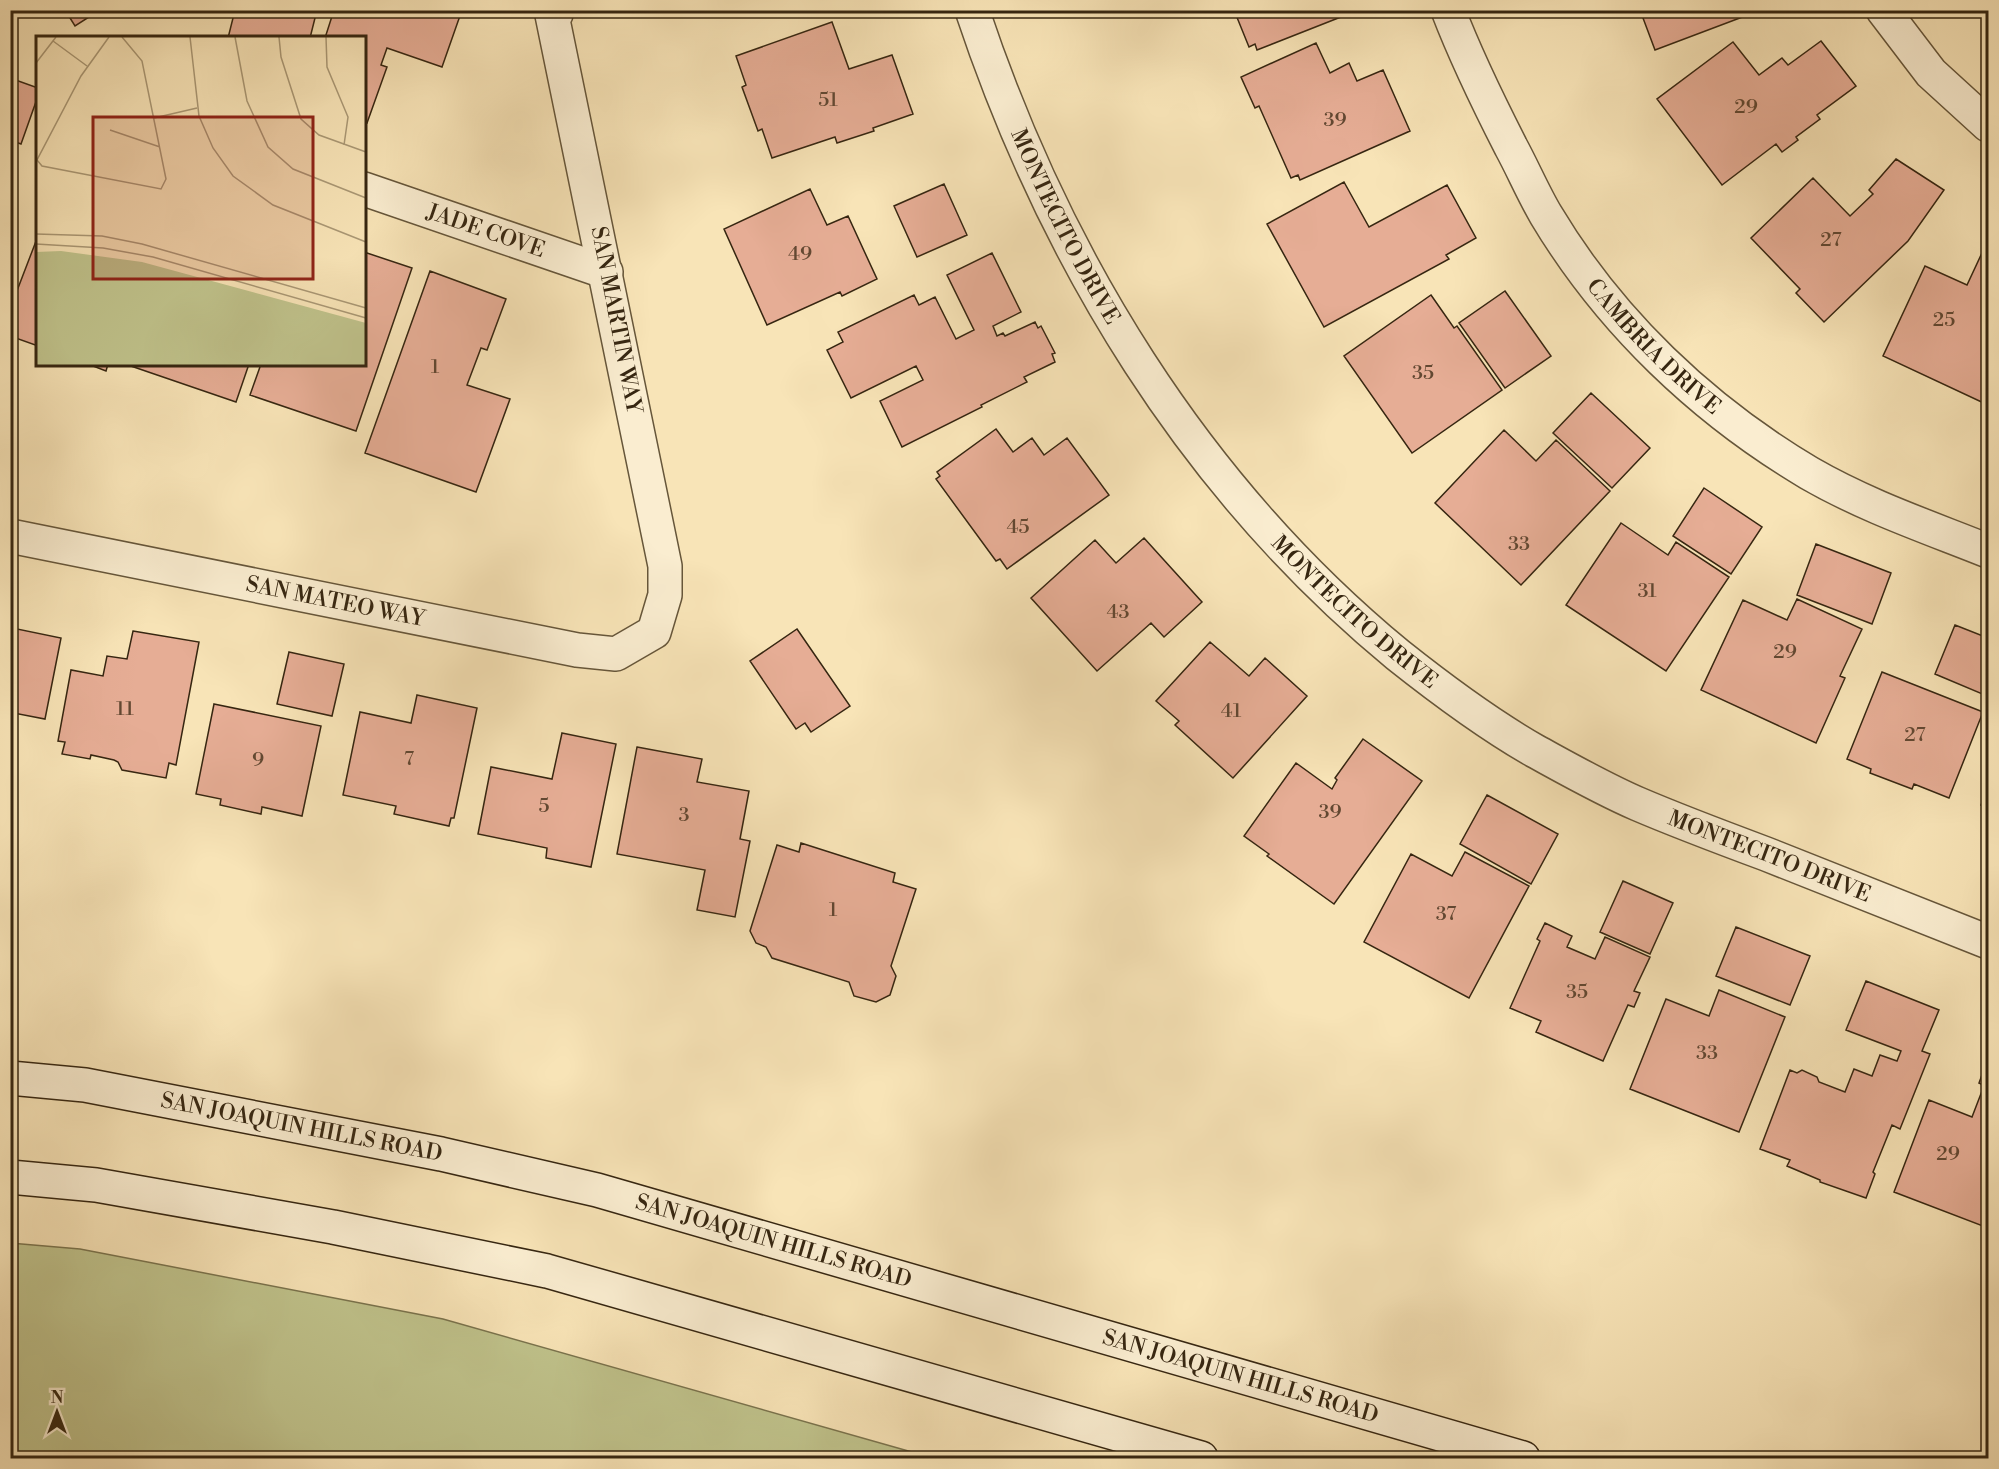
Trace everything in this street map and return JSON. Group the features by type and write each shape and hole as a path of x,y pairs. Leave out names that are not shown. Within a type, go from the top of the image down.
{"street":[{"name":"MONTECITO DRIVE","path":"972,10 991,68 1052,212 1089,281 1130,348 1174,413 1221,475 1279,543 1351,616 1440,688 1486,721 1535,751 1636,803 1989,942"},
{"name":"CAMBRIA DRIVE","path":"1448,10 1488,103 1546,215 1588,277 1635,334 1689,387 1739,427 1810,474 1877,508 1989,550"},
{"path":"1883,10 1931,74 1989,125"},
{"name":"SAN MARTIN WAY","path":"560,12 552,15 665,566 665,595 654,632"},
{"name":"JADE COVE","path":"366,190 606,272"},
{"name":"SAN MATEO WAY","path":"10,536 577,650 616,654 654,632"},
{"name":"SAN JOAQUIN HILLS ROAD","path":"10,1078 85,1085 441,1154 597,1190 773,1243 1523,1458"},
{"path":"10,1177 107,1187 333,1227 547,1271 1201,1458"}],"green space":[{"path":"10,1243 80,1249 443,1319 933,1458 11,1458"}],"building":[{"path":"65,10 100,10 75,26"},
{"path":"235,10 303,10 316,14 310,36 228,36"},
{"path":"334,10 462,10 442,67 387,48 381,65 387,67 367,123 366,36 326,36"},
{"path":"1234,10 1350,10 1351,13 1257,50 1255,44 1249,47"},
{"path":"1640,10 1761,10 1655,50"},
{"path":"832,22 849,69 892,55 913,114 873,128 874,131 837,143 835,137 772,158 762,129 758,131 742,87 746,85 736,56"},
{"path":"1821,41 1856,86 1817,115 1820,119 1796,137 1798,140 1782,152 1776,144 1722,185 1657,99 1733,42 1759,75 1782,58 1788,65"},
{"path":"1316,43 1330,73 1349,63 1357,81 1383,70 1410,131 1300,180 1298,175 1291,178 1259,106 1255,108 1241,77"},
{"path":"10,78 36,87 36,102 21,144 10,140"},
{"path":"1896,159 1944,190 1908,241 1824,322 1796,293 1800,289 1751,238 1813,178 1850,216 1873,194 1869,190"},
{"path":"1344,182 1369,227 1447,185 1476,238 1446,255 1449,259 1324,327 1267,224"},
{"path":"944,184 967,235 917,257 894,206"},
{"path":"810,189 827,225 848,216 877,279 842,296 840,292 767,325 724,229"},
{"path":"1988,240 1988,405 1883,356 1925,266 1967,285"},
{"path":"36,241 36,345 10,336 10,309"},
{"path":"366,253 412,268 356,431 250,395 260,366 366,366"},
{"path":"992,253 1021,312 993,326 997,336 1003,333 1005,336 1035,322 1038,328 1041,326 1055,353 1052,354 1055,362 1024,377 1027,382 981,405 982,407 902,447 880,401 923,380 916,366 851,398 827,350 843,342 838,332 914,295 919,305 935,297 956,339 974,330 947,275"},
{"path":"430,271 506,299 487,350 481,348 467,385 510,399 476,492 365,453"},
{"path":"1505,291 1551,356 1505,388 1459,323"},
{"path":"1431,295 1454,328 1457,326 1502,390 1412,453 1344,356"},
{"path":"93,366 107,366 106,371"},
{"path":"131,366 248,366 236,402"},
{"path":"1591,393 1650,448 1612,488 1553,433"},
{"path":"996,429 1013,452 1032,438 1044,455 1067,438 1109,495 1007,569 1000,559 996,561 936,479 940,476 937,472"},
{"path":"1504,430 1536,461 1556,440 1610,491 1521,585 1435,503"},
{"path":"1704,488 1762,527 1731,574 1673,536"},
{"path":"1621,523 1668,555 1676,542 1729,577 1666,671 1566,605"},
{"path":"1144,538 1202,602 1164,637 1151,623 1097,671 1031,598 1095,540 1116,563"},
{"path":"1816,544 1891,573 1872,624 1797,595"},
{"path":"1797,599 1862,629 1840,676 1845,678 1816,743 1701,690 1743,600 1787,620"},
{"path":"10,607 16,608 12,628 61,638 45,719 14,713 10,718"},
{"path":"1955,625 1988,638 1987,696 1935,674"},
{"path":"797,629 850,706 811,732 805,723 796,729 750,661"},
{"path":"133,631 199,642 176,765 169,763 166,778 122,770 118,762 114,760 91,755 90,759 62,754 65,742 58,741 71,670 103,676 107,656 127,659"},
{"path":"1210,642 1249,676 1265,658 1307,696 1233,778 1175,725 1179,721 1156,701"},
{"path":"289,652 344,664 332,716 277,704"},
{"path":"1882,672 1983,712 1949,798 1914,784 1912,789 1870,773 1871,769 1847,759"},
{"path":"417,695 477,708 454,818 451,818 449,826 394,814 396,806 343,795 360,712 411,723"},
{"path":"214,704 321,726 302,816 262,807 261,814 220,805 221,799 196,794"},
{"path":"562,733 616,744 591,867 546,858 547,848 478,834 491,767 552,779"},
{"path":"1363,739 1422,781 1334,904 1267,856 1269,854 1244,836 1296,763 1332,789 1337,780 1335,778"},
{"path":"637,747 702,759 697,782 749,791 740,839 750,841 735,917 697,910 705,870 617,854"},
{"path":"1988,787 1988,808 1981,805"},
{"path":"1487,795 1558,834 1531,884 1460,844"},
{"path":"801,843 895,873 893,882 916,889 891,966 896,976 890,995 876,1002 854,996 849,982 772,958 766,947 756,943 750,931 777,845 799,852"},
{"path":"1465,852 1529,886 1469,998 1364,942 1411,854 1452,876"},
{"path":"1623,881 1673,903 1650,954 1600,932"},
{"path":"1545,923 1572,936 1567,947 1595,959 1605,937 1650,957 1634,991 1640,993 1634,1007 1628,1005 1603,1061 1536,1032 1541,1021 1510,1008 1540,941 1537,939"},
{"path":"1736,927 1810,956 1790,1005 1716,976"},
{"path":"1866,981 1939,1010 1922,1051 1930,1054 1900,1129 1892,1125 1873,1172 1875,1174 1866,1198 1820,1182 1787,1166 1790,1160 1760,1149 1790,1070 1797,1073 1802,1070 1817,1077 1819,1082 1845,1092 1854,1069 1872,1076 1880,1055 1897,1061 1901,1051 1846,1030"},
{"path":"1719,990 1785,1017 1739,1132 1630,1089 1666,999 1709,1016"},
{"path":"1988,1058 1988,1087 1979,1083"},
{"path":"1982,1091 1988,1094 1988,1228 1894,1192 1929,1100 1972,1117"}]}
